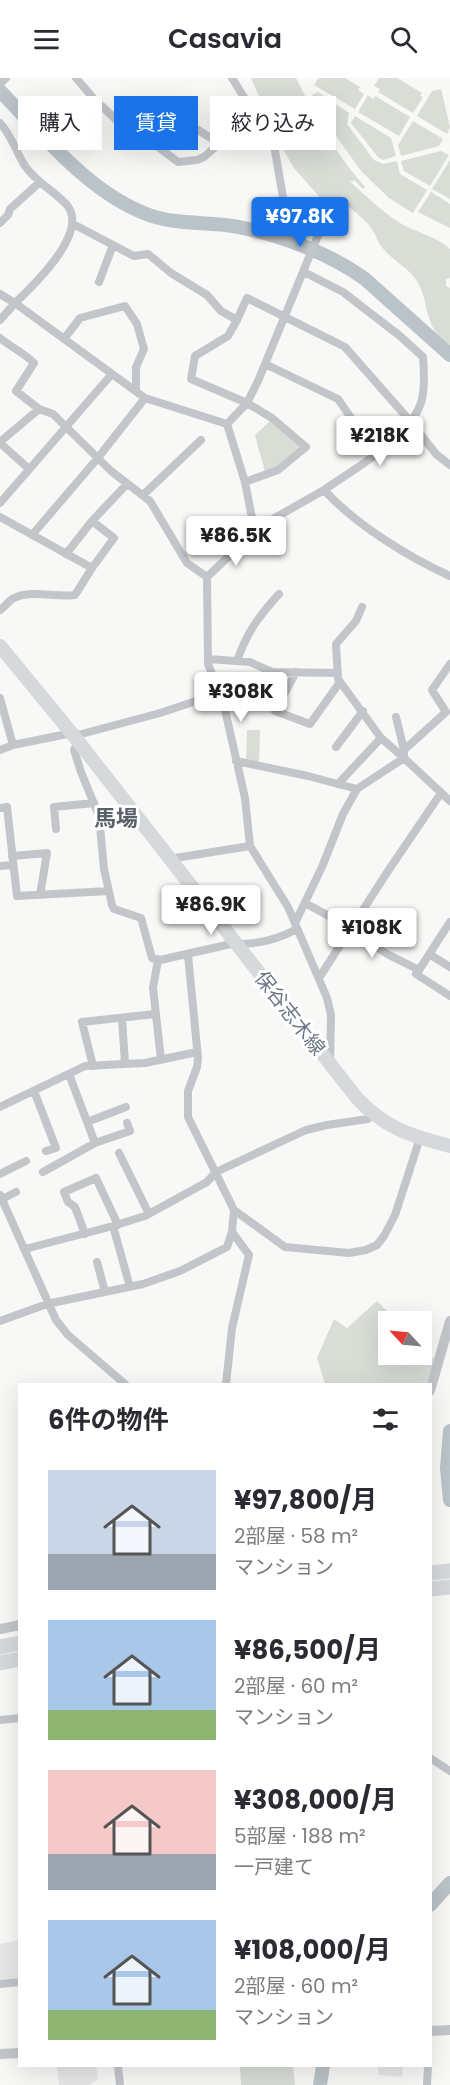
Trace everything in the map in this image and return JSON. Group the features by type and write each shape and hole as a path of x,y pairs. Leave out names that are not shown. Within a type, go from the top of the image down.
{"highway":[{"path":"432,1573 450,1571"},
{"path":"432,1589 450,1587"},
{"path":"0,1647 18,1643"},
{"path":"0,1664 18,1660"}],"main road":[{"name":"保谷志木線","path":"0,646 75,737 356,1097 372,1114 397,1130 450,1146"}],"street":[{"path":"0,84 6,78"},
{"path":"76,78 114,118"},
{"path":"232,78 243,96"},
{"path":"0,124 8,131 25,167 66,204 72,214 73,224 57,257 0,320"},
{"path":"162,150 178,162 197,160 212,150"},
{"path":"226,424 247,404 319,237 316,229 285,209 275,150"},
{"path":"0,223 10,209 40,182"},
{"path":"73,224 134,256 148,254 171,273 207,296 221,311 237,320"},
{"path":"99,282 113,245"},
{"path":"305,271 343,292 423,357 421,400 406,429 376,454 324,490 273,519 207,577 208,664 220,693 245,798 250,846 288,907 319,978 331,1015 330,1065"},
{"path":"0,294 145,398 226,424"},
{"path":"245,482 278,470 306,447 272,418 247,404 191,380 195,356 228,336 248,298 345,347 436,454 450,465"},
{"path":"64,339 80,318 124,306 137,324 144,349 136,367 136,391"},
{"path":"0,338 34,363 16,391 39,409 53,414 98,459 150,501 187,562 207,577"},
{"path":"266,364 338,399 376,454"},
{"path":"0,503 111,375"},
{"path":"32,535 98,459 145,398"},
{"path":"29,470 0,442 39,409"},
{"path":"226,424 245,482 255,533"},
{"path":"143,495 201,440"},
{"path":"66,554 92,521 127,484"},
{"path":"324,490 352,518 450,576"},
{"path":"0,517 92,568"},
{"path":"0,610 12,598 32,594 50,594 57,597 75,595 114,538 92,521"},
{"path":"237,661 244,640 257,618 269,601 279,594"},
{"path":"362,608 356,621 336,644 339,677 381,738 404,754 450,801"},
{"path":"208,659 250,662 272,672 339,677"},
{"path":"75,737 74,750 99,816 104,869 114,909 141,918 152,958 158,960 236,944 274,939 296,926 343,813 357,789 404,754 446,712 432,690 450,664"},
{"path":"296,672 275,711 310,724 339,677"},
{"path":"0,750 13,745 75,737 220,693"},
{"path":"0,698 13,745"},
{"path":"336,747 363,711"},
{"path":"396,717 404,754"},
{"path":"339,784 381,738"},
{"path":"236,761 357,789"},
{"path":"319,978 387,871 441,793"},
{"path":"56,829 54,807 94,803"},
{"path":"0,807 7,807 17,896 109,891"},
{"path":"169,859 250,846"},
{"path":"0,866 13,860 47,853 40,895"},
{"path":"305,903 375,942 378,948 387,954 418,970"},
{"path":"450,922 416,974 450,996"},
{"path":"429,954 450,967"},
{"path":"188,955 197,1052 197,1067 188,1091 188,1117 234,1210 285,1247 349,1253 366,1250 376,1245 384,1236 395,1215 420,1138"},
{"path":"158,960 153,988 160,1060"},
{"path":"93,1066 82,1022 155,1014"},
{"path":"122,1018 125,1064"},
{"path":"0,1107 85,1066 145,1063 197,1052"},
{"path":"69,1074 94,1143"},
{"path":"34,1091 56,1148 46,1151"},
{"path":"87,1122 126,1107"},
{"path":"25,1249 115,1226 149,1214 207,1182 216,1172 306,1130 368,1119 372,1114"},
{"path":"43,1172 94,1143 130,1131 127,1123"},
{"path":"119,1153 149,1214"},
{"path":"0,1174 27,1161"},
{"path":"84,1234 75,1207 68,1202 64,1192 96,1178 115,1226 130,1287"},
{"path":"16,1192 1,1197 56,1320 68,1335 124,1383"},
{"path":"0,1321 47,1304 130,1287 180,1271 227,1247 232,1232 234,1210"},
{"path":"226,1383 232,1328 249,1256 232,1232"},
{"path":"97,1262 105,1292"},
{"path":"432,1384 450,1321"},
{"path":"0,1629 18,1625"},
{"path":"0,1720 18,1718"},
{"path":"432,1759 450,1771"},
{"path":"0,1984 18,1982"},
{"path":"432,2031 450,2030"},
{"path":"0,2054 18,2053"},
{"path":"118,2067 120,2085"},
{"path":"427,2085 428,2067"}],"shaded area":[{"path":"251,78 296,78 305,96 259,96"},
{"path":"319,78 345,78 360,87 358,90 364,94 355,109 314,85"},
{"path":"379,78 397,78 422,93 420,96 423,97 413,113 378,92 380,89 374,86"},
{"path":"441,89 450,127 447,134 417,116 432,91"},
{"path":"318,92 324,96 313,96"},
{"path":"368,95 373,99 375,96 410,117 399,136 358,112"},
{"path":"336,104 349,113 347,124 374,160 383,164 397,161 400,174 427,190 413,213 389,198 361,171 336,136"},
{"path":"355,116 391,138 396,156 383,160 378,157 351,123"},
{"path":"413,121 443,139 439,146 401,156 398,145"},
{"path":"336,149 365,187 363,189 354,180 352,182 348,180 373,202 406,226 439,241 450,249 450,278 446,279 446,286 450,288 450,345 435,331 417,281 385,251 367,223 349,207 329,208 294,168 284,150"},
{"path":"441,151 449,155 430,186 404,171 401,161"},
{"path":"450,160 450,199 432,189"},
{"path":"431,192 450,204 450,228 418,212"},
{"path":"271,420 303,447 276,468 265,472 255,435"},
{"path":"247,730 260,730 259,762 246,762"},
{"path":"377,1301 387,1311 378,1311 378,1365 432,1365 432,1357 434,1359 427,1383 325,1383 317,1358 334,1319 347,1328"},
{"path":"18,1940 18,1978 0,1980 0,1944"},
{"path":"57,2067 96,2067 98,2079 89,2085 59,2085"},
{"path":"240,2067 293,2067 295,2085 241,2085"},
{"path":"378,2067 403,2067 402,2077 378,2075"}],"waterway":[{"path":"0,91 68,162 107,193 127,205 149,215 168,220 226,225 262,232 317,252 365,279 450,355"},
{"path":"450,1431 447,1468 450,1500"},
{"path":"432,1903 450,1883"},
{"path":"320,2085 323,2067"}],"district":[{"name":"馬場","path":"116,818"}]}
